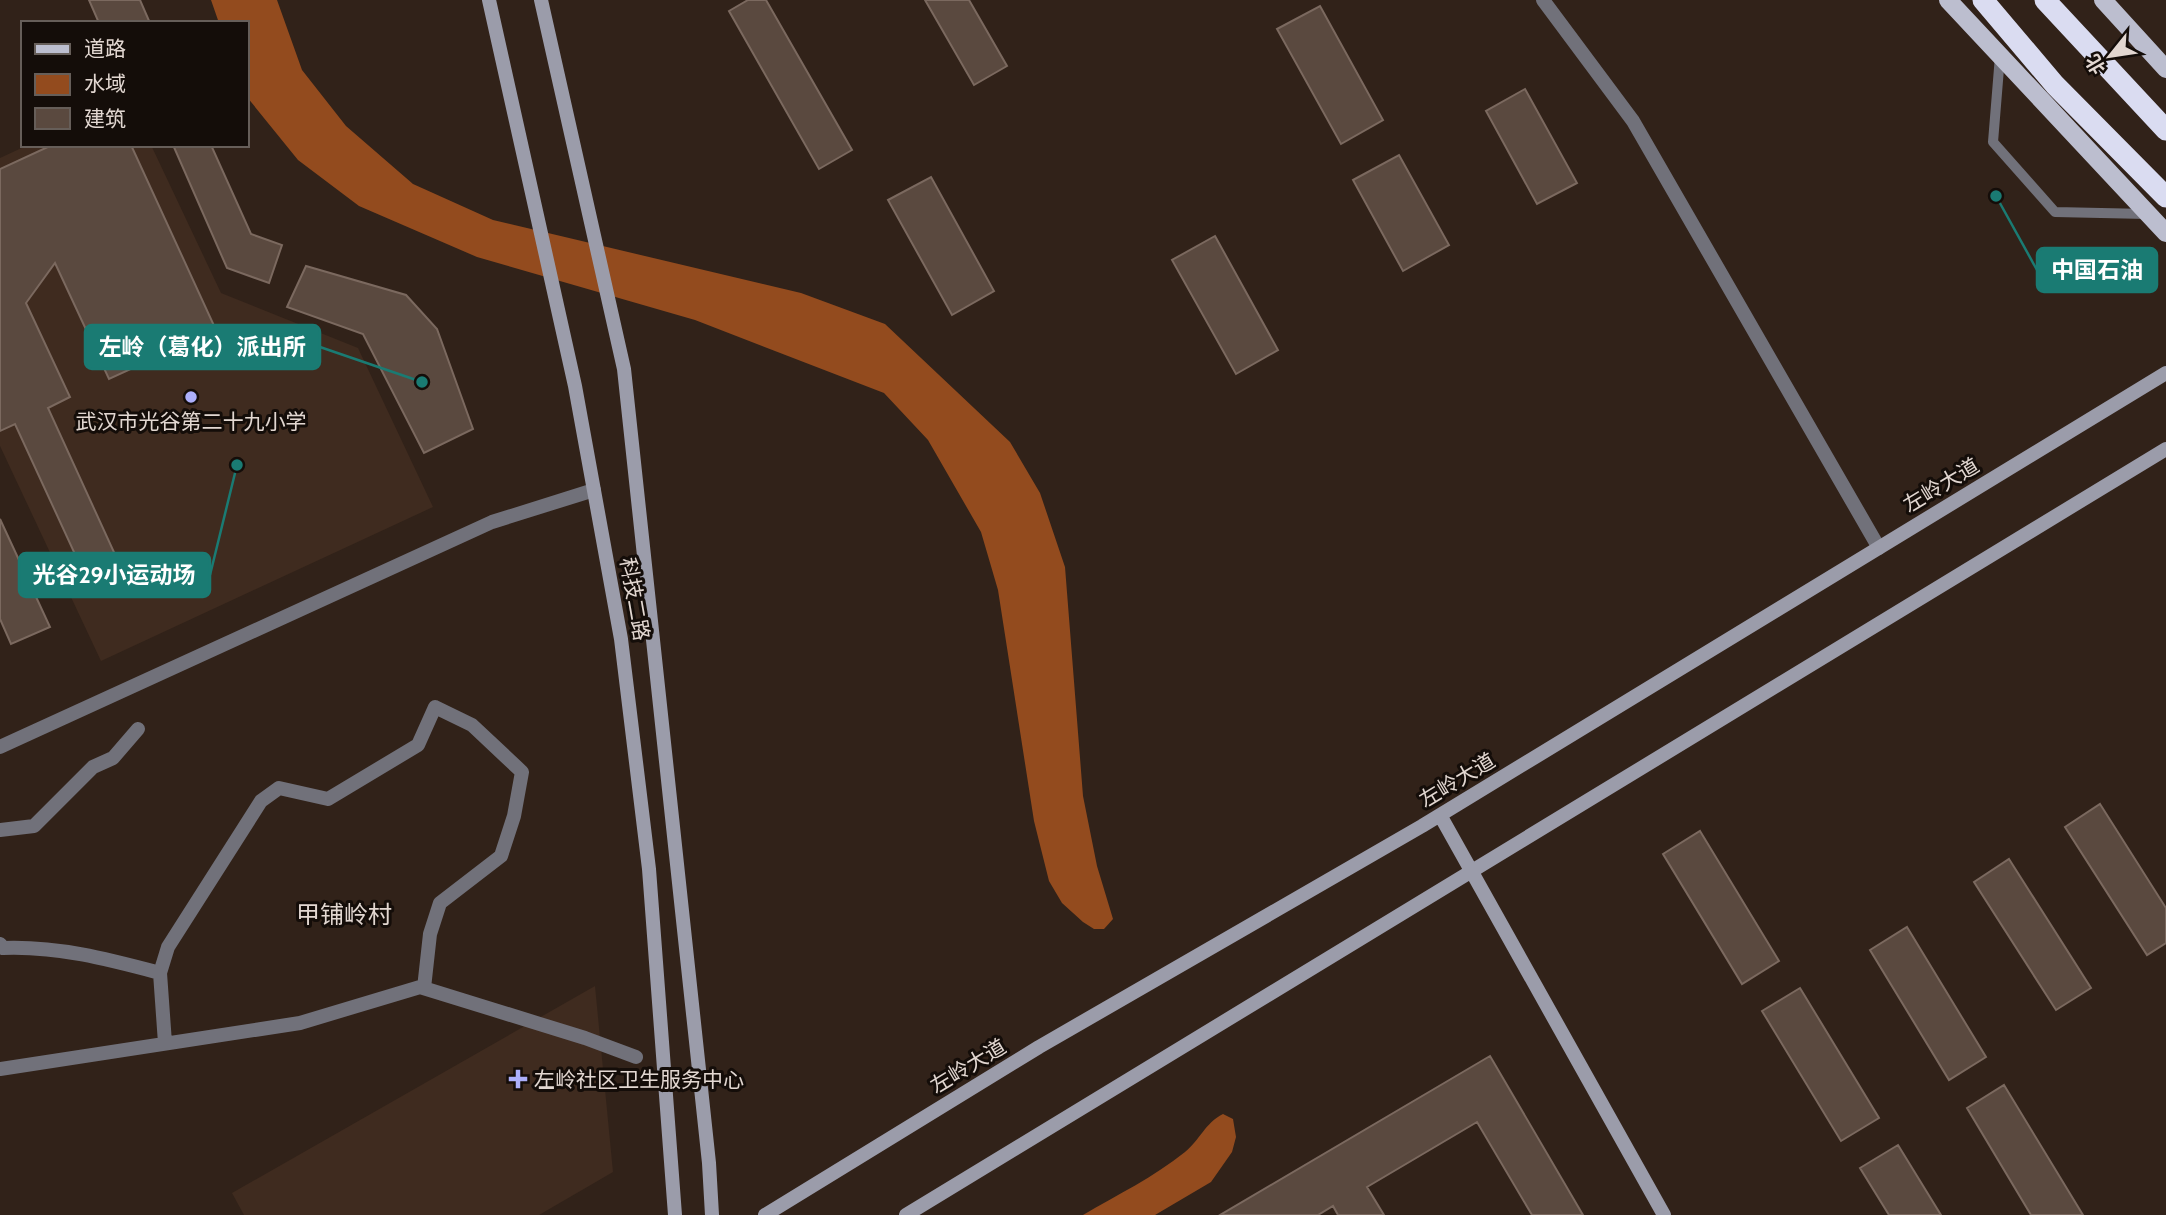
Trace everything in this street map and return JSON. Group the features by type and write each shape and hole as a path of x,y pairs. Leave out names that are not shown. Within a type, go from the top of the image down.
{"highway":[{"path":"1983,0 2054,85 2166,197"},
{"path":"2045,0 2166,130"}],"main road":[{"path":"1948,0 2166,233"},
{"path":"2103,0 2166,69"}],"street":[{"name":"科技二路","path":"489,0 575,386 621,639 649,869 675,1215"},
{"name":"科技二路","path":"541,0 624,369 709,1163 712,1215"},
{"path":"1543,0 1633,121 1879,548"},
{"name":"左岭大道","path":"765,1215 1039,1047 1440,815 2166,373"},
{"path":"906,1215 2166,449"},
{"path":"0,747 492,522 594,490"},
{"path":"165,1043 160,973 168,947 261,802 279,788 328,799 418,746 435,707 472,725 522,772 514,816 501,856 440,903 430,934 424,988"},
{"path":"0,830 34,826 93,767 113,758 138,729"},
{"path":"1440,815 1664,1215"},
{"path":"0,944 3,948 43,946 84,953 160,973"},
{"path":"0,1069 300,1023 424,988 585,1038 636,1057"}],"lane":[{"path":"2000,55 1993,142 2055,212 2148,214"}],"shaded area":[{"name":"武汉市光谷第二十九小学","path":"24,147 152,147 221,293 358,348 433,507 101,661 0,446 0,158"},
{"name":"左岭社区卫生服务中心","path":"595,986 613,1172 539,1215 244,1215 232,1193"}],"water":[{"path":"211,0 277,0 302,70 346,126 413,184 493,220 801,293 885,324 1010,442 1040,493 1065,567 1083,796 1097,866 1113,919 1104,929 1094,929 1083,922 1062,903 1049,881 1034,821 998,590 981,532 928,440 884,393 695,320 477,257 359,206 298,160 248,98 248,21 218,21"},
{"path":"1223,1114 1233,1119 1236,1137 1232,1152 1211,1182 1155,1215 1083,1215 1173,1161"}],"building":[{"path":"89,0 140,0 149,21 98,21"},
{"path":"748,0 766,0 852,150 819,169 729,11"},
{"path":"925,0 969,0 1007,66 974,85"},
{"path":"1320,6 1383,120 1341,144 1277,29"},
{"path":"1525,89 1577,183 1537,204 1486,111"},
{"path":"48,147 132,147 216,330 109,379 55,263 26,303 70,397 48,408 118,561 85,576 15,424 0,431 0,169"},
{"path":"174,147 212,147 251,234 282,245 269,283 227,268"},
{"path":"1399,155 1449,245 1403,271 1353,180"},
{"path":"931,177 994,291 952,315 888,200"},
{"path":"1215,236 1278,350 1236,374 1172,260"},
{"path":"306,266 406,295 437,329 473,429 424,453 363,334 287,307"},
{"path":"0,519 50,627 11,644 0,619"},
{"path":"2100,804 2166,908 2166,943 2147,955 2065,827"},
{"path":"1700,831 1779,961 1742,984 1663,854"},
{"path":"2009,859 2091,988 2056,1010 1974,882"},
{"path":"1907,927 1986,1057 1949,1080 1870,950"},
{"path":"1800,988 1879,1118 1841,1141 1762,1011"},
{"path":"1490,1056 1583,1215 1532,1215 1477,1122 1367,1187 1384,1215 1338,1215 1333,1206 1318,1215 1220,1215"},
{"path":"2004,1085 2083,1215 2031,1215 1967,1108"},
{"path":"1898,1145 1941,1215 1889,1215 1860,1168"}],"place":[{"name":"中国石油","path":"1996,196"},
{"name":"左岭（葛化）派出所","path":"422,382"},
{"name":"武汉市光谷第二十九小学","path":"191,397"},
{"name":"光谷29小运动场","path":"237,465"},
{"name":"左岭社区卫生服务中心","path":"518,1079"}],"district":[{"name":"甲铺岭村","path":"344,914"}]}
